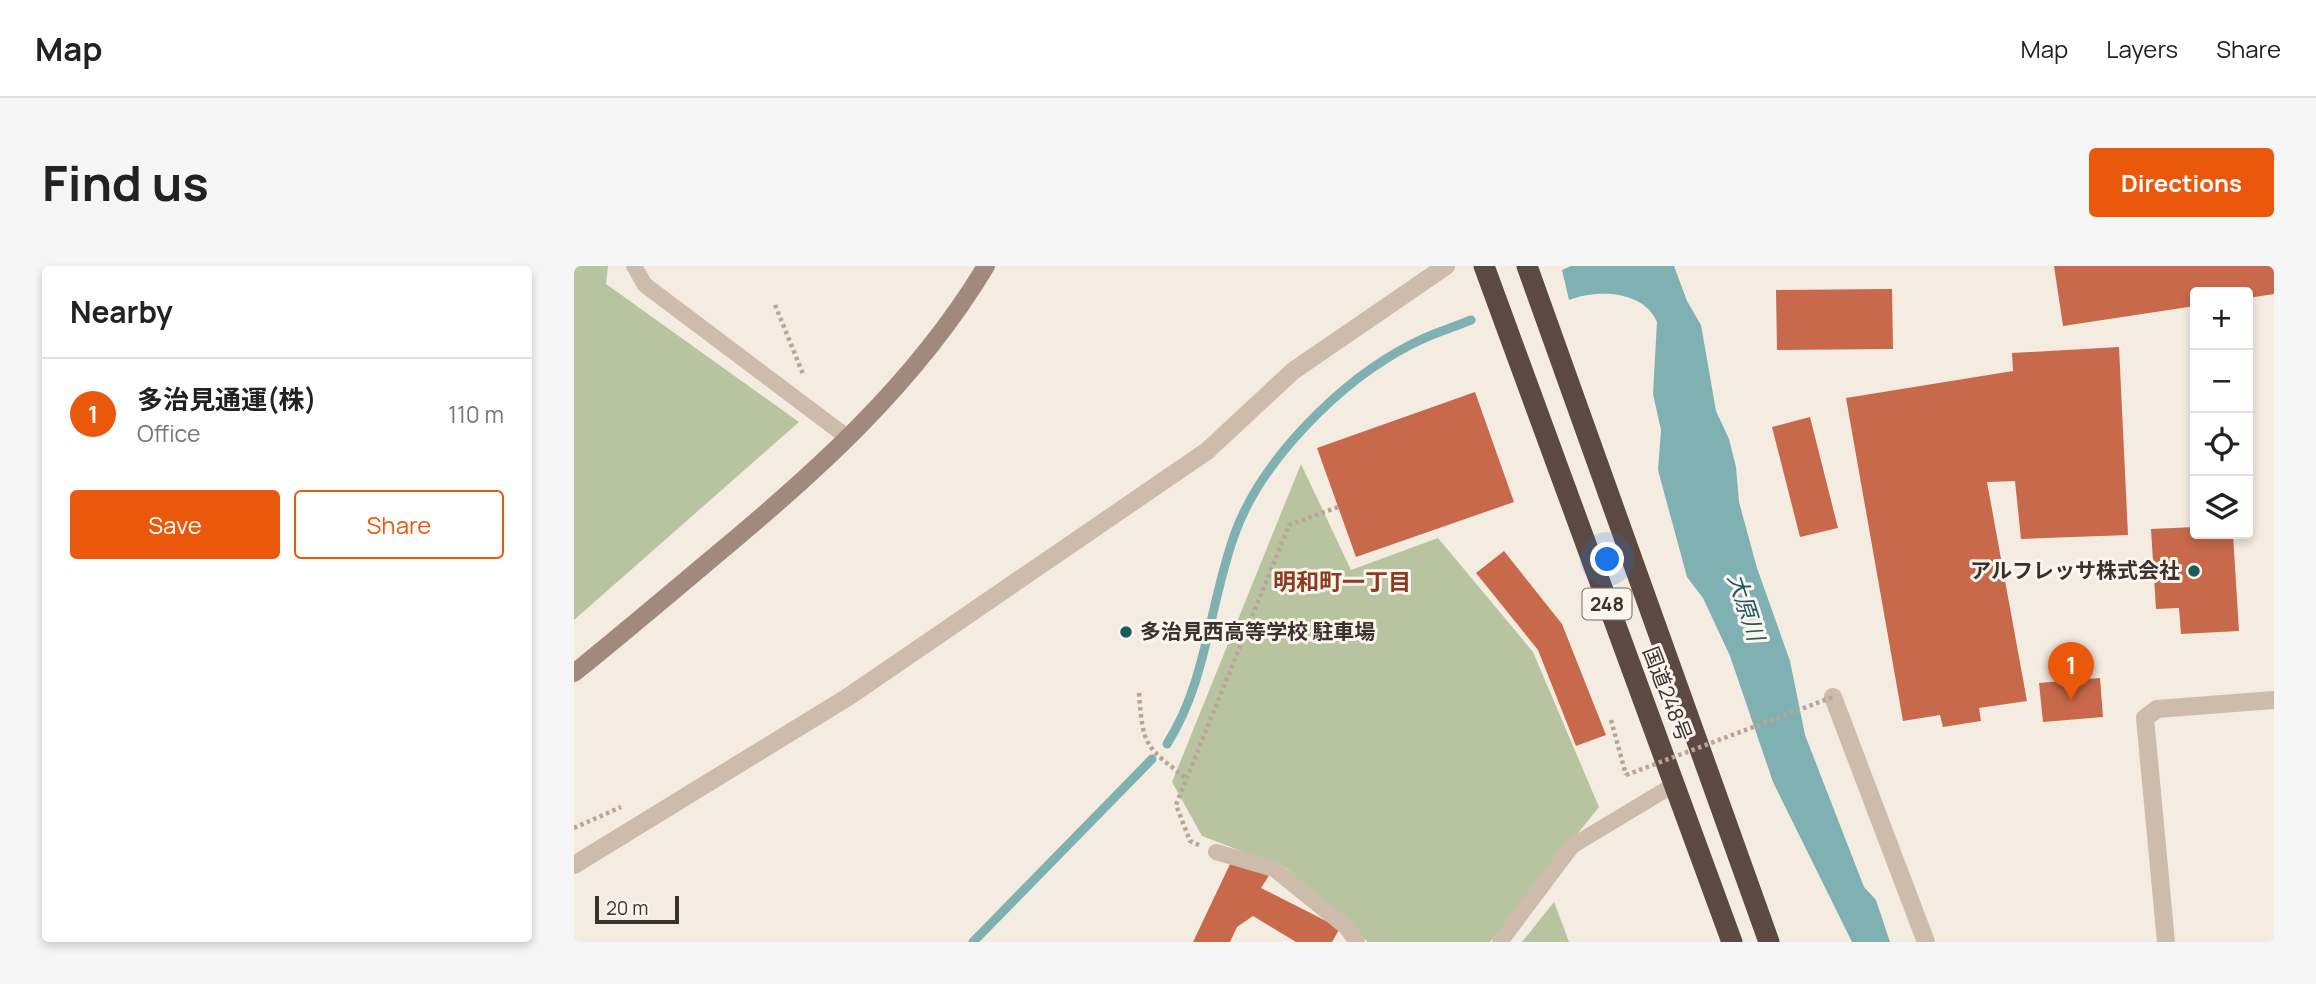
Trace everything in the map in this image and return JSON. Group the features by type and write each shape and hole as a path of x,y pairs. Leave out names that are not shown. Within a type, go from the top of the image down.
{"highway":[{"name":"国道248号","path":"1484,266 1731,942"},
{"name":"国道248号","path":"1527,266 1769,942"}],"street":[{"path":"574,673 796,488 914,370 957,315 986,266"},
{"path":"574,865 848,697 1196,458 1293,371 1447,266"},
{"path":"1833,698 1926,942"},
{"path":"2166,942 2144,718 2157,709 2274,700"}],"lane":[{"path":"634,266 645,285 847,437"},
{"path":"1500,942 1572,846 1675,784"},
{"path":"1216,852 1274,869 1346,927 1357,942"}],"path":[{"path":"775,305 803,374"},
{"path":"1216,852 1190,841 1176,805 1289,525 1338,507"},
{"path":"1139,693 1142,736 1157,755 1187,779"},
{"path":"1611,720 1626,775 1833,698"},
{"path":"574,828 626,805"}],"green space":[{"path":"574,266 608,266 606,284 799,422 574,620"},
{"path":"1301,464 1351,570 1438,538 1533,652 1599,807 1490,942 1368,942 1286,868 1202,836 1172,782"},
{"path":"1554,902 1569,942 1522,942"}],"water":[{"name":"大原川","path":"1571,266 1674,266 1687,301 1701,325 1716,411 1729,439 1736,467 1739,502 1757,568 1790,661 1805,735 1864,887 1876,900 1890,942 1852,942 1773,782 1730,656 1703,598 1687,577 1658,470 1661,430 1653,394 1657,322 1651,311 1631,298 1592,294 1569,300 1562,270"}],"building":[{"path":"2054,266 2274,266 2274,294 2253,297 2253,287 2190,287 2190,307 2063,326"},
{"path":"1892,289 1893,349 1777,350 1776,290"},
{"path":"2119,347 2128,535 2021,539 2015,481 1987,482 2027,701 1979,708 1981,721 1943,727 1940,715 1903,721 1846,398 2013,371 2012,353"},
{"path":"1475,392 1514,502 1356,557 1317,448"},
{"path":"1810,417 1838,528 1800,537 1772,427"},
{"name":"アルフレッサ株式会社","path":"2190,527 2190,539 2233,539 2239,631 2181,634 2179,608 2156,609 2151,529"},
{"path":"1504,551 1562,624 1606,735 1576,746 1538,650 1476,573"},
{"path":"2100,678 2103,717 2043,722 2039,683"},
{"path":"1231,862 1270,874 1261,888 1340,928 1332,942 1296,942 1253,916 1237,927 1230,942 1193,942"}],"waterway":[{"path":"1167,744 1191,695 1234,536 1263,479 1306,425 1358,379 1412,344 1471,320"},
{"path":"973,942 1152,759"}],"place":[{"name":"アルフレッサ株式会社","path":"2194,571"},
{"name":"多治見西高等学校 駐車場","path":"1126,632"},
{"name":"多治見通運(株)","path":"2071,700"}],"district":[{"name":"明和町一丁目","path":"1342,582"}]}
